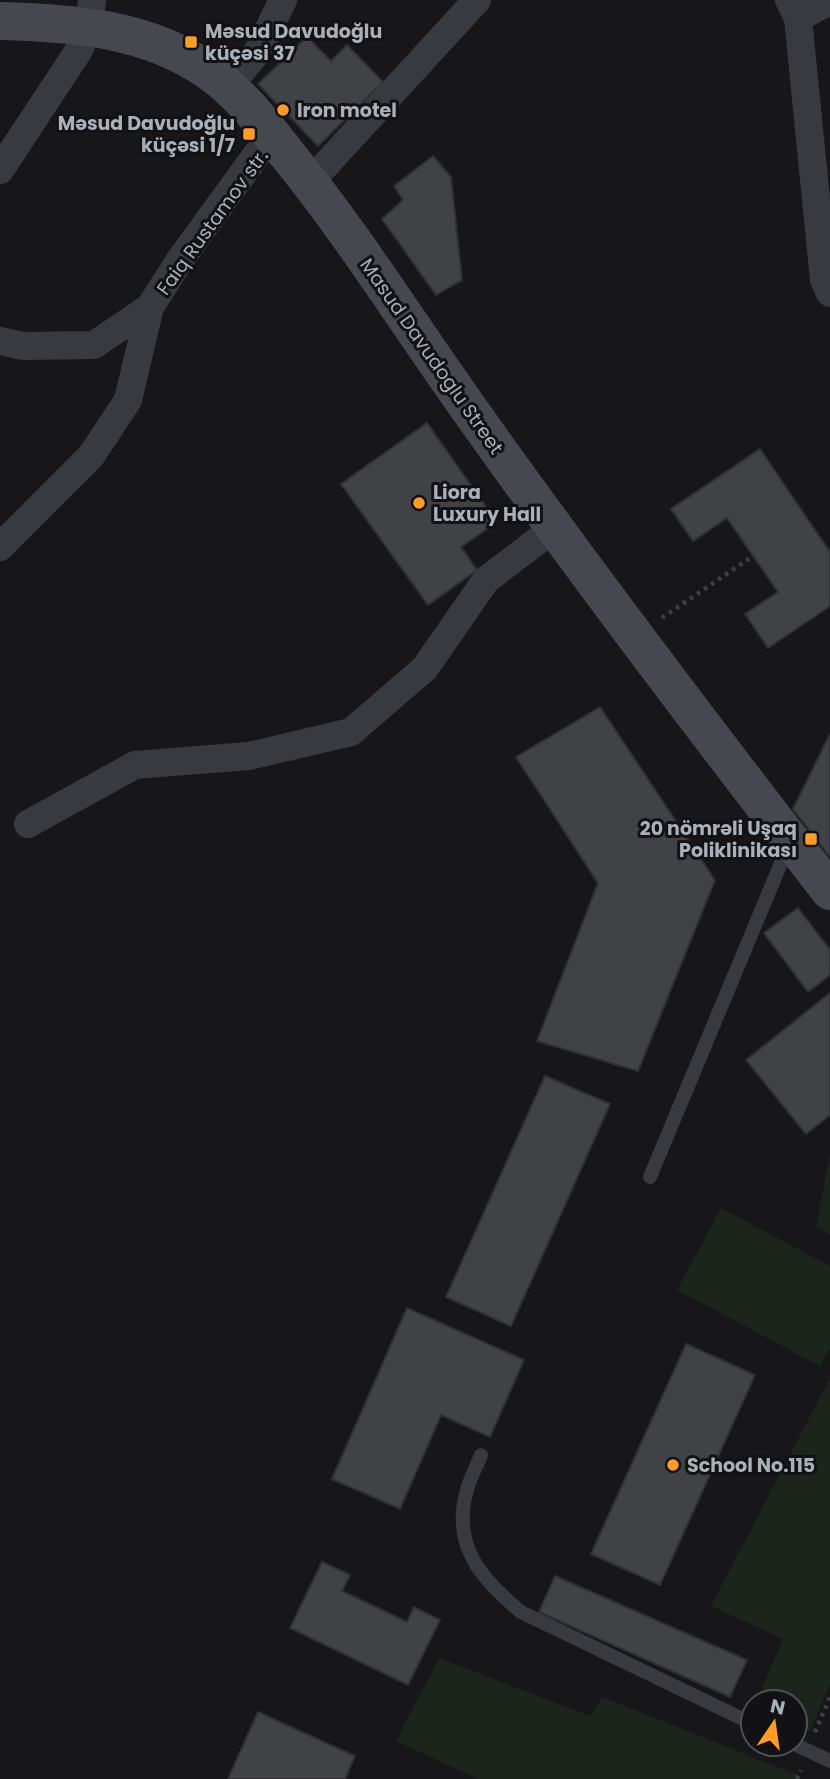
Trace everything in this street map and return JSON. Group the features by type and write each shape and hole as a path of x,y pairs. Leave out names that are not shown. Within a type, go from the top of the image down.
{"street":[{"path":"229,86 258,51 283,0"},
{"path":"310,181 477,0"},
{"path":"830,1 793,9 824,280 830,293"},
{"path":"0,170 79,50 90,13"},
{"name":"Masud Davudoglu Street","path":"0,21 90,13 121,33 172,51 208,70 246,102 310,181 553,529 830,891"},
{"name":"Faiq Rustamov str.","path":"0,547 91,456 128,400 150,307 180,260 257,154 275,139"},
{"name":"Faiq Rustamov str.","path":"0,341 23,346 94,345 150,307"},
{"path":"28,824 135,765 249,756 351,732 425,668 486,580 553,529"}],"lane":[{"path":"650,1177 790,840"},
{"path":"481,1455 467,1490 461,1525 469,1553 495,1590 521,1612 739,1717"},
{"path":"809,1752 830,1762"}],"path":[{"path":"635,636 753,556"},
{"path":"817,1726 830,1698"}],"shaded area":[{"path":"830,1154 830,1235 816,1227"},
{"path":"721,1208 830,1266 830,1347 820,1366 677,1290"},
{"path":"830,1378 830,1685 810,1731 809,1688 762,1688 783,1639 711,1606"},
{"path":"439,1658 590,1716 602,1697 739,1752 739,1758 755,1758 798,1775 796,1779 478,1779 396,1741"}],"building":[{"path":"307,37 331,61 347,45 383,82 318,146 258,84"},
{"path":"433,156 451,177 462,280 436,295 382,219 403,200 394,186"},
{"name":"Liora Luxury Hall","path":"427,423 497,522 461,547 477,570 428,605 341,484"},
{"path":"760,449 830,552 830,606 768,648 745,614 778,592 727,518 693,541 671,509"},
{"path":"600,707 715,880 638,1071 537,1041 598,883 516,757"},
{"path":"830,734 830,857 793,809"},
{"path":"798,908 830,950 830,975 808,992 764,933"},
{"path":"830,993 830,1115 806,1134 746,1060"},
{"path":"545,1076 610,1104 511,1326 446,1297"},
{"path":"407,1308 524,1360 490,1437 441,1415 400,1509 332,1479"},
{"name":"School No.115","path":"686,1344 755,1375 660,1585 591,1554"},
{"path":"322,1562 350,1575 342,1591 407,1622 414,1607 440,1620 408,1685 290,1628"},
{"path":"555,1576 747,1660 730,1697 539,1612"},
{"path":"258,1712 355,1756 345,1779 228,1779"}],"place":[{"name":"Məsud Davudoğlu küçəsi 37","path":"191,42"},
{"name":"Iron motel","path":"283,110"},
{"name":"Məsud Davudoğlu küçəsi 1/7","path":"249,134"},
{"name":"Liora Luxury Hall","path":"419,503"},
{"name":"20 nömrəli Uşaq Poliklinikası","path":"811,839"},
{"name":"School No.115","path":"673,1465"}]}
